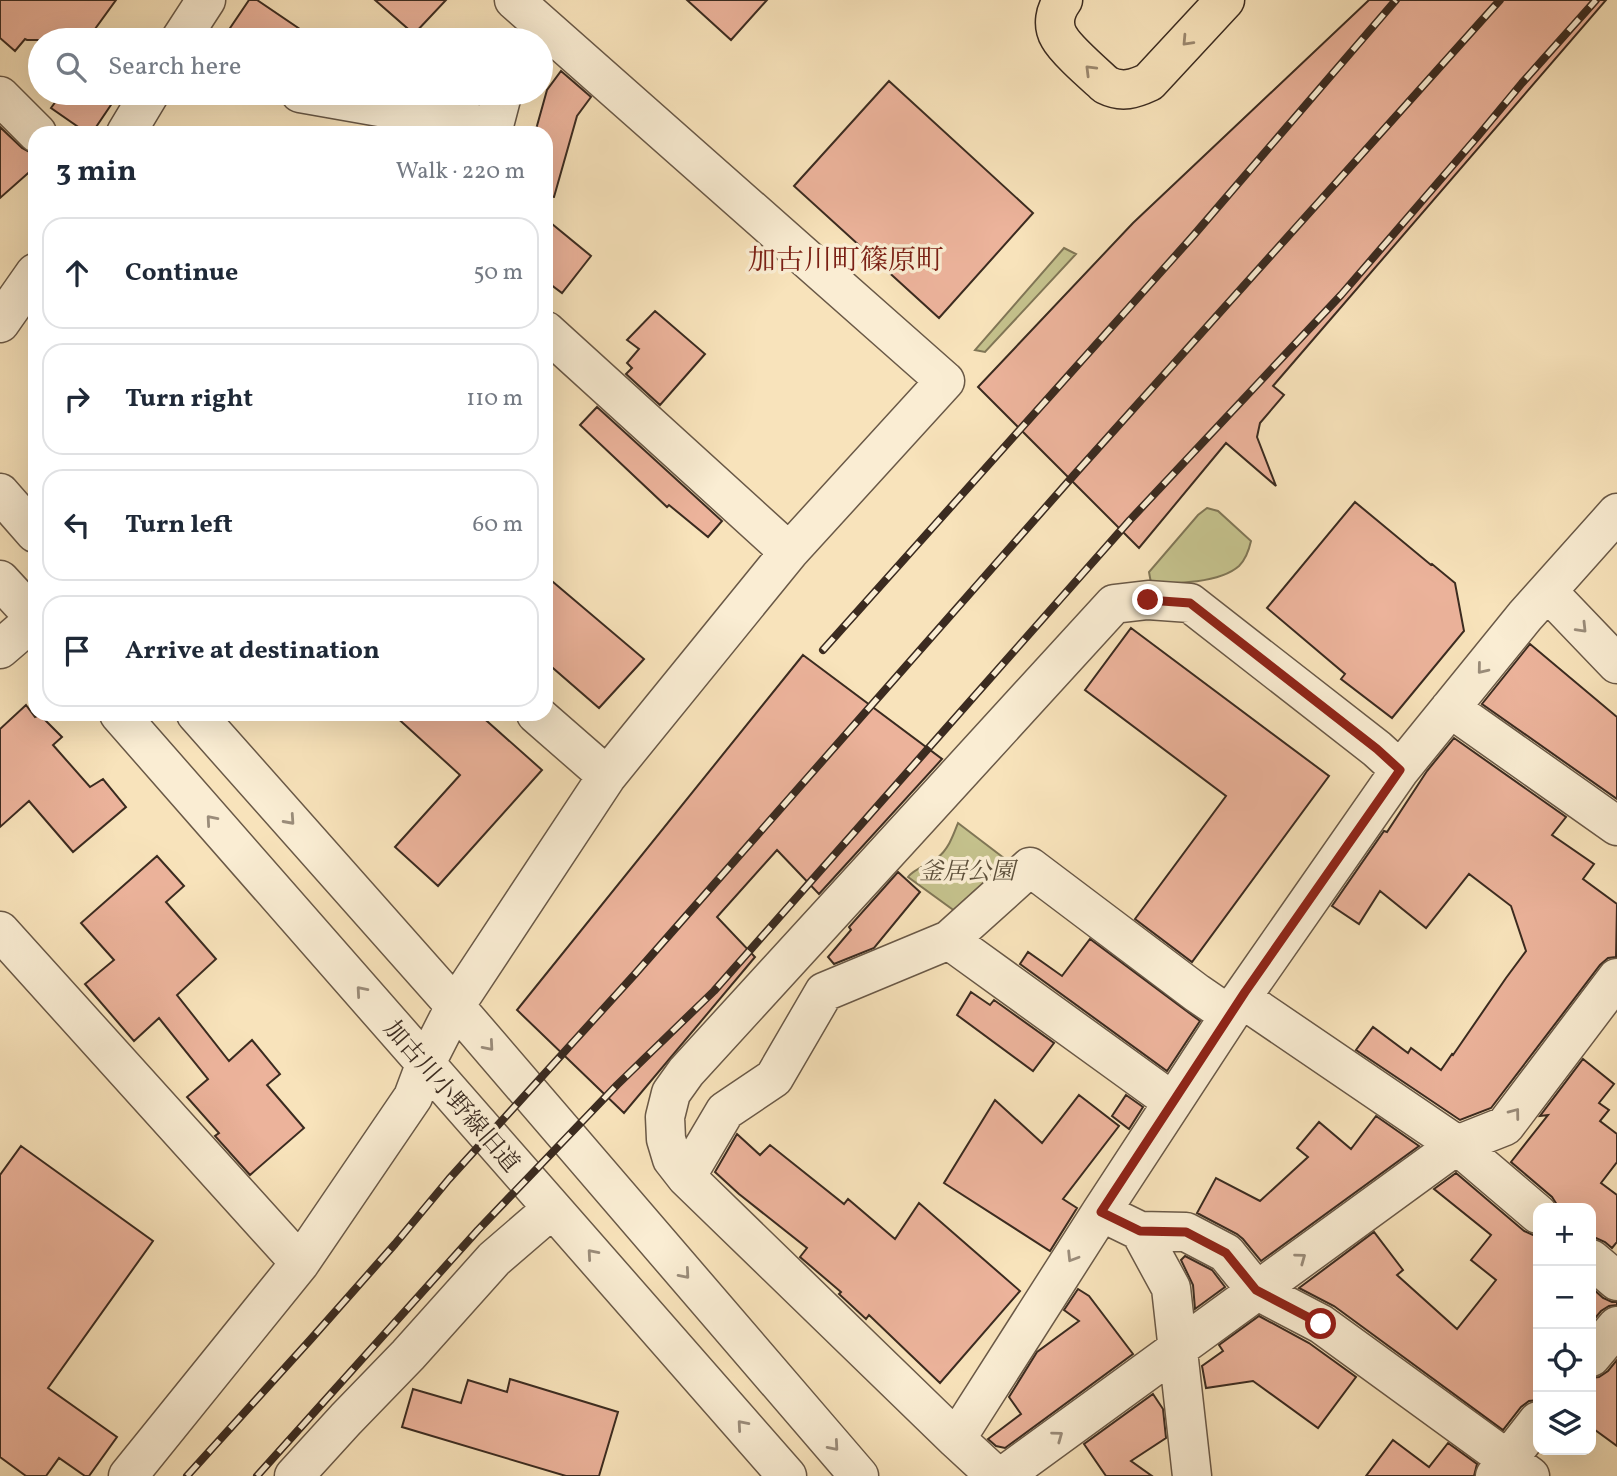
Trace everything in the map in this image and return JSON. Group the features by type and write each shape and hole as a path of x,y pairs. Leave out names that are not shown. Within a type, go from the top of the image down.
{"main road":[{"path":"1063,0 1056,12 1055,22 1059,37 1106,85 1124,90 1136,89 1149,82 1225,0"}],"street":[{"path":"188,28 206,0"},
{"path":"514,0 536,28"},
{"path":"128,1476 300,1263 413,1097 425,1065 455,1006 607,776 789,552 945,381 553,47"},
{"path":"0,96 30,126"},
{"path":"130,126 143,105"},
{"path":"394,105 496,118"},
{"path":"0,323 28,283"},
{"path":"553,337 789,552"},
{"path":"0,494 28,525"},
{"path":"956,1439 1235,1007 1400,770 1525,616 1617,513"},
{"path":"0,580 28,611"},
{"path":"1548,592 1617,664"},
{"path":"996,1476 686,1177 672,1159 666,1139 665,1117 671,1093 686,1072 1114,604 1148,600 1190,603 1377,749 1400,770"},
{"path":"0,649 28,625"},
{"path":"1450,709 1617,826"},
{"name":"加古川小野線旧道","path":"125,721 787,1476"},
{"path":"202,721 455,1006 859,1476"},
{"path":"544,721 607,776"},
{"path":"686,1177 725,1111 774,1079 824,992 949,940 1030,867 1197,993 1235,1007 1457,1145 1533,1210"},
{"path":"0,931 300,1263"},
{"path":"949,940 1173,1102"},
{"path":"1003,1476 1457,1145 1505,1126 1617,978"},
{"path":"294,1476 494,1259 552,1209"},
{"path":"1101,1212 1140,1231 1186,1232 1226,1253 1256,1290 1321,1324 1510,1471 1533,1430"},
{"path":"1140,1231 1171,1289 1192,1476"},
{"path":"1596,1263 1617,1281"},
{"path":"1596,1351 1617,1326"}],"green space":[{"path":"1064,248 1076,254 985,352 975,350"},
{"path":"1207,508 1218,511 1251,541 1239,566 1231,572 1209,579 1184,583 1151,583 1149,572"},
{"name":"釜居公園","path":"958,823 1017,868 963,917 908,877 941,855"}],"building":[{"path":"0,0 116,0 96,28 28,28 28,40 25,39 15,51 0,38"},
{"path":"249,0 257,0 298,28 230,28"},
{"path":"375,0 446,0 420,28 407,28"},
{"path":"687,0 767,0 731,40"},
{"path":"1369,0 1606,0 1273,386 1284,395 1260,423 1257,437 1276,486 1226,443 1139,548 978,387 1133,223"},
{"path":"561,71 591,97 577,116 554,197 553,126 537,126 543,105 553,105 553,82"},
{"path":"889,81 1033,213 939,318 794,186"},
{"path":"53,105 111,105 97,126 77,126 51,108"},
{"path":"0,127 28,151 28,173 0,198"},
{"path":"553,225 591,256 562,293 553,286"},
{"path":"655,311 705,354 660,405 626,374 632,368 627,363 639,349 627,340"},
{"path":"597,407 722,521 708,537 669,505 667,507 580,425"},
{"path":"1355,502 1455,583 1464,631 1392,718 1341,679 1345,674 1267,608"},
{"path":"553,582 644,659 599,708 553,668"},
{"path":"1131,628 1329,776 1192,962 1135,919 1226,796 1085,690"},
{"path":"1530,644 1617,717 1617,799 1482,704"},
{"path":"803,655 942,759 819,894 777,850 717,917 755,957 624,1113 517,1010"},
{"path":"26,705 28,721 46,721 62,737 53,745 90,787 103,779 126,807 73,852 29,801 0,827 0,729"},
{"path":"401,721 487,721 542,770 438,886 395,847 460,775"},
{"path":"1454,738 1566,817 1552,835 1594,864 1583,879 1617,904 1616,957 1608,958 1600,965 1491,1108 1460,1120 1356,1050 1373,1027 1408,1053 1411,1048 1441,1070 1526,951 1511,906 1469,874 1426,928 1380,891 1359,924 1332,906 1384,831 1387,832 1427,771"},
{"path":"157,856 184,886 166,902 216,959 177,995 229,1061 252,1040 280,1074 267,1085 304,1128 250,1175 215,1136 219,1133 187,1097 208,1079 159,1018 134,1041 85,984 114,960 81,923"},
{"path":"898,872 920,892 874,948 834,964 828,957 851,930 849,927"},
{"path":"1090,939 1200,1021 1167,1071 1020,964 1028,952 1062,976"},
{"path":"971,992 990,1005 994,1000 1054,1043 1033,1071 957,1015"},
{"path":"1583,1059 1614,1084 1599,1103 1609,1110 1600,1121 1617,1134 1617,1162 1601,1183 1617,1195 1617,1242 1612,1248 1596,1238 1596,1203 1556,1203 1511,1162 1548,1115 1540,1116"},
{"path":"1079,1095 1119,1126 1063,1199 1077,1208 1050,1251 944,1183 995,1100 1042,1143"},
{"path":"1126,1095 1143,1107 1129,1129 1112,1116"},
{"path":"1376,1116 1419,1146 1261,1261 1237,1234 1197,1213 1216,1178 1260,1201 1308,1157 1297,1148 1319,1122 1351,1149"},
{"path":"737,1134 760,1155 770,1145 844,1204 848,1199 895,1239 919,1203 1020,1291 940,1383 869,1315 866,1319 839,1294 841,1292 800,1257 807,1248 715,1172"},
{"path":"21,1146 153,1241 48,1388 117,1437 89,1476 59,1458 46,1476 26,1476 0,1457 0,1175"},
{"path":"1456,1173 1524,1231 1533,1235 1533,1401 1521,1407 1503,1430 1334,1306 1299,1288 1374,1232 1403,1270 1397,1275 1457,1329 1496,1280 1471,1260 1491,1235 1434,1189"},
{"path":"1185,1256 1212,1270 1225,1287 1195,1309 1193,1285 1181,1260"},
{"path":"1078,1289 1089,1296 1133,1354 1005,1448 996,1446 988,1439 1021,1414 1009,1397 1037,1352 1079,1321 1064,1310"},
{"path":"1596,1292 1603,1298 1617,1302 1617,1305 1601,1311 1596,1317"},
{"path":"1259,1316 1309,1343 1356,1377 1318,1428 1253,1381 1206,1388 1202,1366 1223,1351 1219,1345"},
{"path":"1617,1360 1617,1446 1596,1431 1596,1377 1608,1371"},
{"path":"510,1379 618,1412 599,1476 566,1476 402,1427 413,1389 461,1403 468,1380 507,1392"},
{"path":"1153,1394 1163,1409 1166,1438 1131,1461 1152,1476 1106,1476 1084,1444"},
{"path":"1393,1440 1429,1467 1448,1443 1477,1464 1474,1476 1366,1476"}],"railway":[{"path":"823,650 1193,236 1396,0"},
{"path":"187,1476 395,1244 449,1179 635,974 1074,475 1500,0"},
{"path":"257,1476 478,1230 617,1085 714,991 1130,520 1341,295 1596,0"}],"district":[{"name":"加古川町篠原町","path":"846,259"}],"route":[{"path":"1148,600 1190,603 1377,749 1400,770 1245,992 1101,1212 1140,1231 1186,1232 1226,1253 1256,1290 1321,1324"}]}
